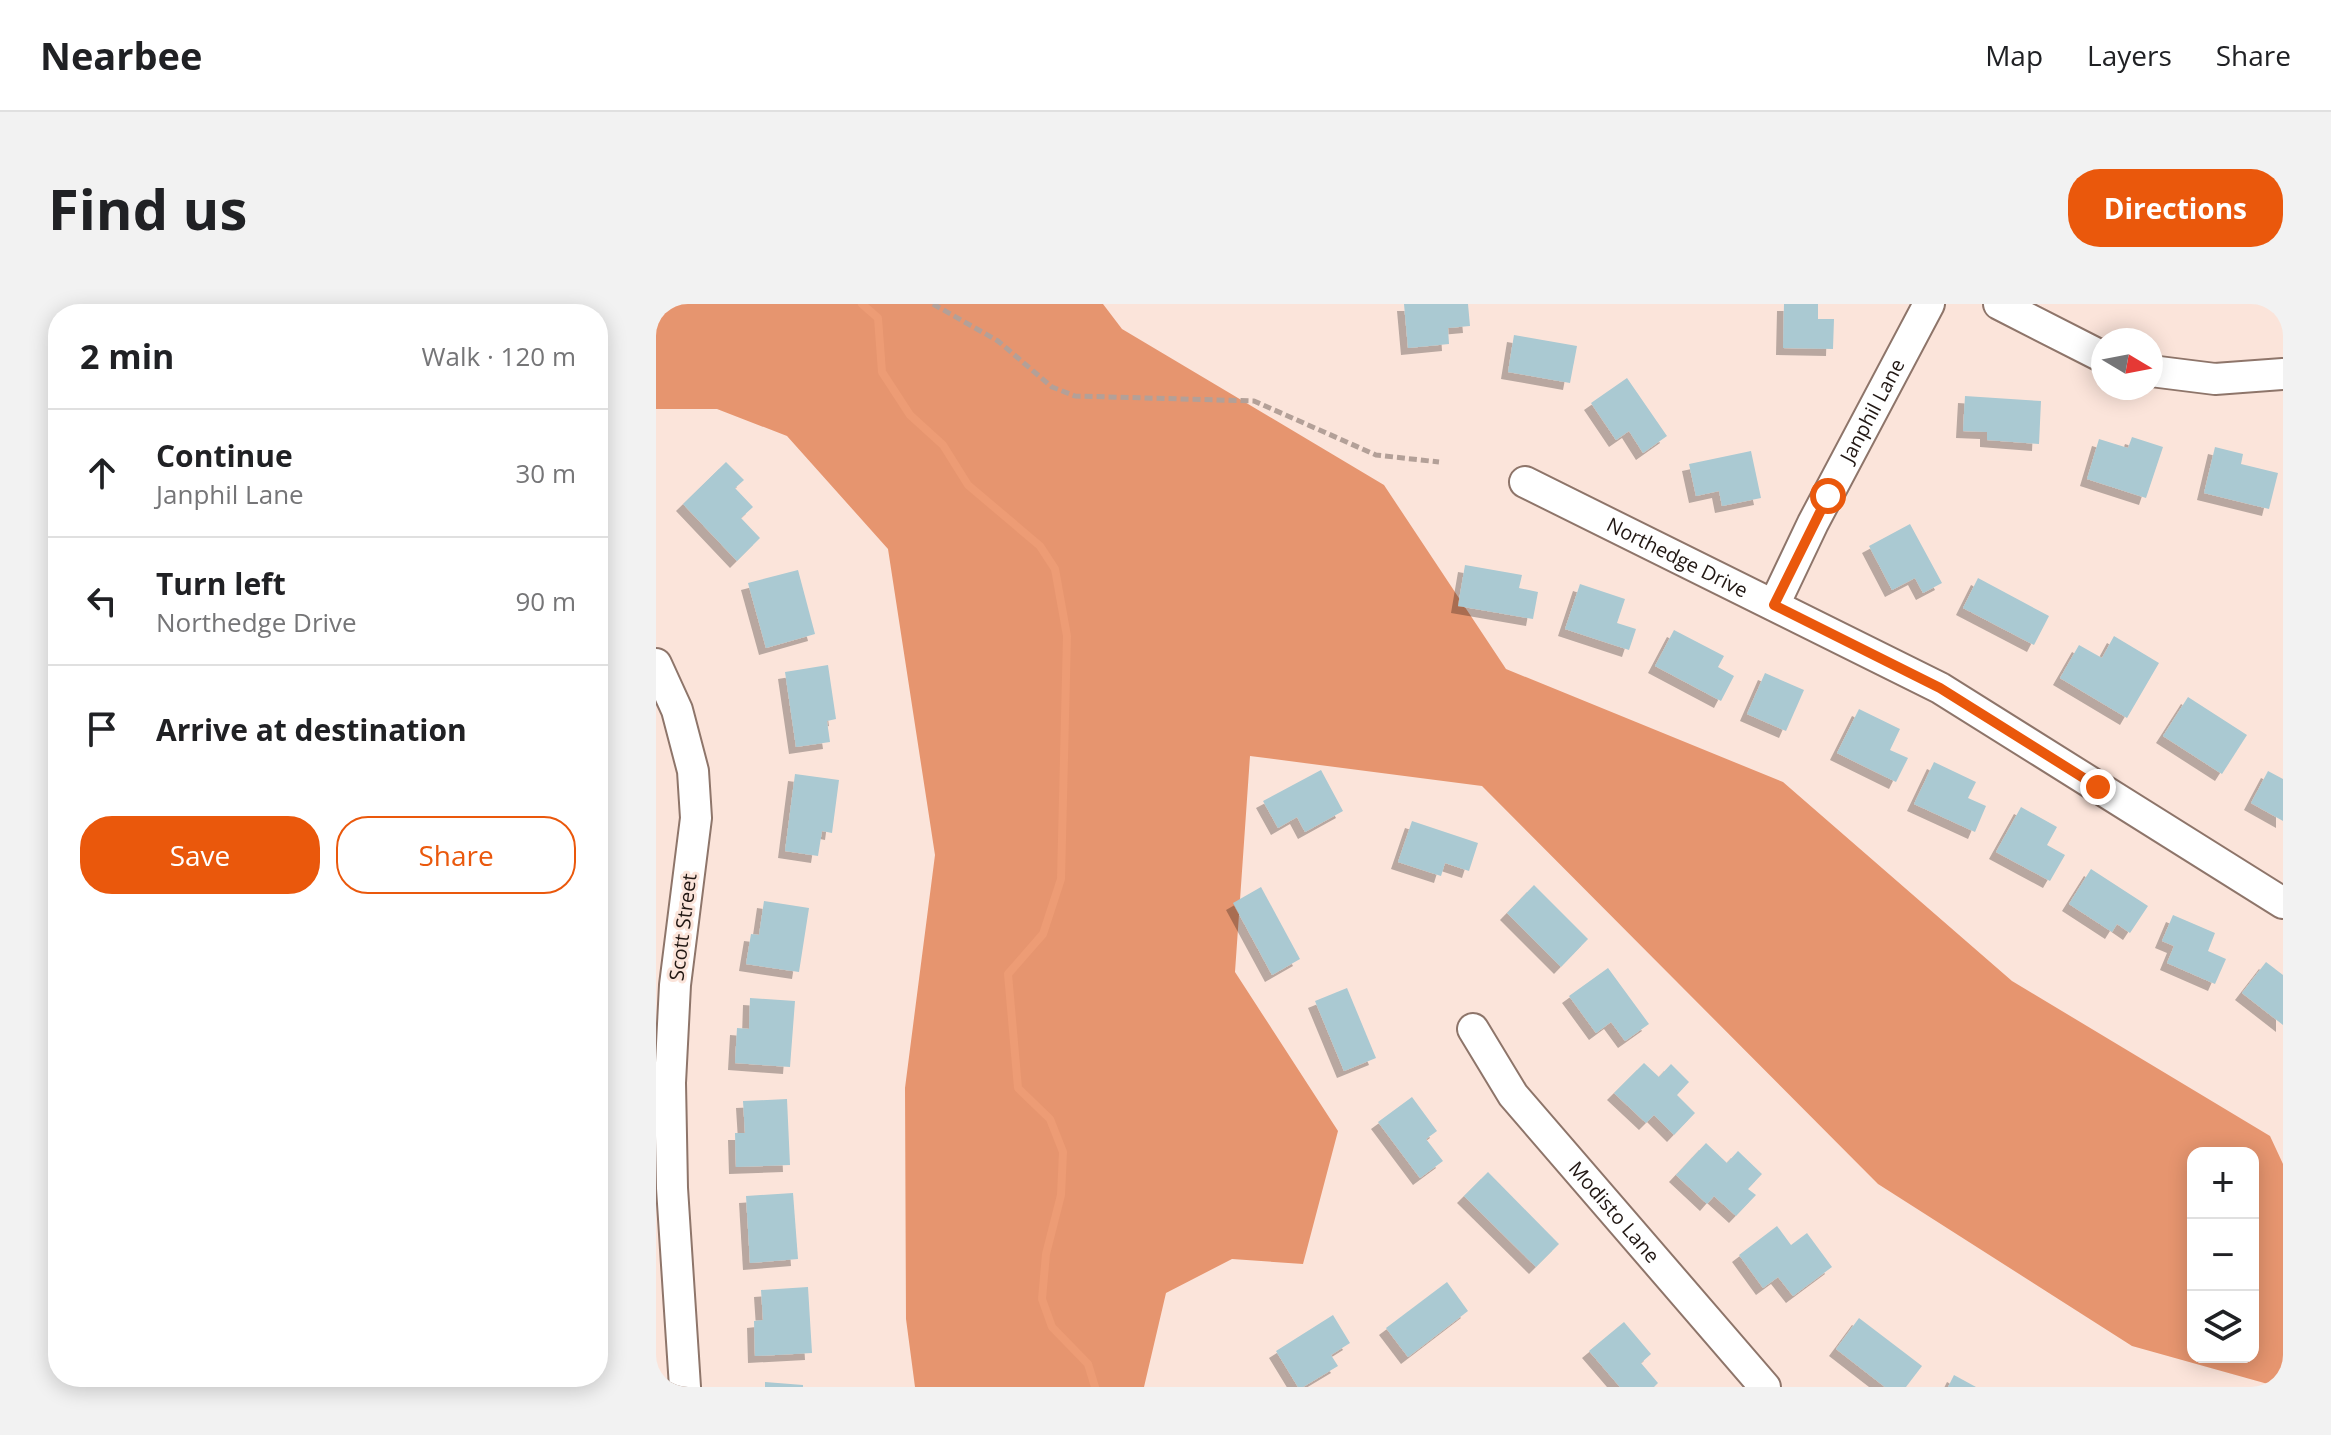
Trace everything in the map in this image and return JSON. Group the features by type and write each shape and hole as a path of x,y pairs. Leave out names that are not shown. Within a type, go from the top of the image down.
{"street":[{"name":"Janphil Lane","path":"1774,605 1813,523 1929,304"},
{"path":"1999,304 2091,351"},
{"path":"2163,372 2215,379 2283,374"},
{"name":"Northedge Drive","path":"1525,482 1940,688 2283,903"},
{"name":"Scott Street","path":"656,664 677,710 693,771 696,818 675,985 670,1083 672,1188 685,1387"},
{"name":"Modisto Lane","path":"1473,1029 1513,1095 1765,1387"}],"path":[{"path":"933,304 998,341 1052,387 1075,396 1254,401 1376,455 1439,462"}],"shaded area":[{"path":"656,304 1103,304 1122,329 1384,485 1506,669 1783,782 2012,981 2270,1136 2283,1164 2283,1382 2275,1386 2193,1363 2259,1363 2259,1147 2187,1147 2187,1361 2132,1346 1878,1184 1482,786 1250,756 1235,972 1338,1131 1303,1264 1232,1259 1166,1293 1144,1387 915,1387 906,1319 905,1088 935,855 888,549 787,436 717,409 656,409"}],"building":[{"path":"1404,304 1468,304 1470,326 1448,328 1449,344 1408,348"},
{"path":"1784,304 1818,304 1818,319 1834,319 1833,349 1783,348"},
{"path":"1514,335 1577,346 1570,383 1508,372"},
{"path":"1627,378 1667,436 1643,453 1629,431 1616,440 1591,403"},
{"path":"1965,396 2041,401 2039,444 1987,440 1987,432 1963,431"},
{"path":"2132,437 2163,447 2146,498 2087,479 2099,439 2128,448"},
{"path":"2215,447 2243,454 2241,464 2278,473 2269,509 2204,493"},
{"path":"1751,451 1761,498 1722,506 1719,491 1696,496 1689,464"},
{"path":"726,462 744,480 735,488 753,507 741,518 760,538 737,561 683,504"},
{"path":"1910,524 1942,583 1923,593 1915,578 1892,590 1869,546"},
{"path":"1465,565 1522,575 1519,588 1538,592 1533,619 1458,606"},
{"path":"798,570 815,634 766,648 748,583"},
{"path":"1978,578 2049,616 2034,645 1963,608"},
{"path":"1580,584 1625,599 1617,623 1636,629 1629,650 1565,629"},
{"path":"1674,630 1724,656 1718,667 1734,676 1721,701 1655,666"},
{"path":"2114,636 2159,663 2127,718 2060,678 2079,645 2102,658"},
{"path":"828,665 836,719 827,721 830,742 796,747 785,672"},
{"path":"1765,673 1804,690 1786,731 1747,714"},
{"path":"2188,697 2247,735 2222,774 2163,736"},
{"path":"1859,709 1900,729 1890,750 1908,758 1896,782 1837,753"},
{"path":"1934,762 1976,782 1968,798 1986,806 1975,832 1914,804"},
{"path":"1321,770 1343,811 1305,832 1297,817 1278,828 1263,801"},
{"path":"2268,771 2283,779 2283,821 2251,803"},
{"path":"795,774 839,780 832,833 822,831 818,856 785,851"},
{"path":"2021,807 2057,827 2047,845 2065,855 2050,881 1996,852"},
{"path":"1412,821 1478,843 1469,871 1445,863 1441,876 1398,862"},
{"path":"2091,869 2148,906 2130,933 2117,924 2112,932 2069,904"},
{"path":"1534,885 1588,939 1561,967 1507,913"},
{"path":"1261,887 1300,959 1272,975 1233,903"},
{"path":"764,901 809,908 799,972 746,964 751,934 759,935"},
{"path":"2173,915 2215,933 2208,951 2226,959 2215,984 2167,963 2174,946 2162,941"},
{"path":"2266,962 2283,975 2283,1025 2242,993"},
{"path":"1608,968 1649,1024 1625,1041 1611,1022 1596,1033 1569,996"},
{"path":"1347,988 1376,1058 1344,1071 1315,1001"},
{"path":"750,998 795,1001 790,1067 735,1063 737,1028 749,1029"},
{"path":"1644,1063 1659,1077 1671,1064 1689,1082 1677,1095 1695,1113 1674,1135 1654,1115 1646,1123 1614,1093"},
{"path":"1412,1097 1437,1131 1426,1139 1443,1161 1420,1178 1378,1122"},
{"path":"787,1099 790,1165 736,1167 735,1133 745,1133 743,1101"},
{"path":"1706,1143 1727,1163 1738,1151 1762,1174 1748,1189 1756,1195 1736,1216 1714,1196 1707,1204 1676,1175"},
{"path":"1488,1172 1559,1244 1536,1267 1464,1196"},
{"path":"793,1193 798,1259 750,1263 746,1196"},
{"path":"1777,1226 1791,1245 1807,1233 1832,1267 1793,1296 1778,1277 1763,1288 1739,1255"},
{"path":"1447,1282 1468,1311 1408,1357 1386,1328"},
{"path":"808,1287 812,1353 755,1356 754,1321 763,1320 761,1290"},
{"path":"1333,1315 1350,1343 1331,1355 1338,1366 1298,1387 1276,1351"},
{"path":"1859,1318 1922,1366 1906,1387 1885,1387 1836,1349"},
{"path":"1624,1322 1651,1354 1641,1363 1658,1383 1654,1387 1620,1387 1589,1351"},
{"path":"1954,1375 1976,1387 1948,1387"},
{"path":"765,1382 803,1385 803,1387 765,1387"}],"waterway":[{"path":"862,304 878,318 882,372 910,415 943,445 968,485 1040,546 1055,569 1067,636 1061,879 1043,934 1008,974 1018,1088 1050,1119 1063,1152 1061,1195 1046,1254 1042,1299 1052,1327 1088,1364 1095,1387"}],"route":[{"path":"1828,496 1774,605 1940,688 2098,787"}]}
